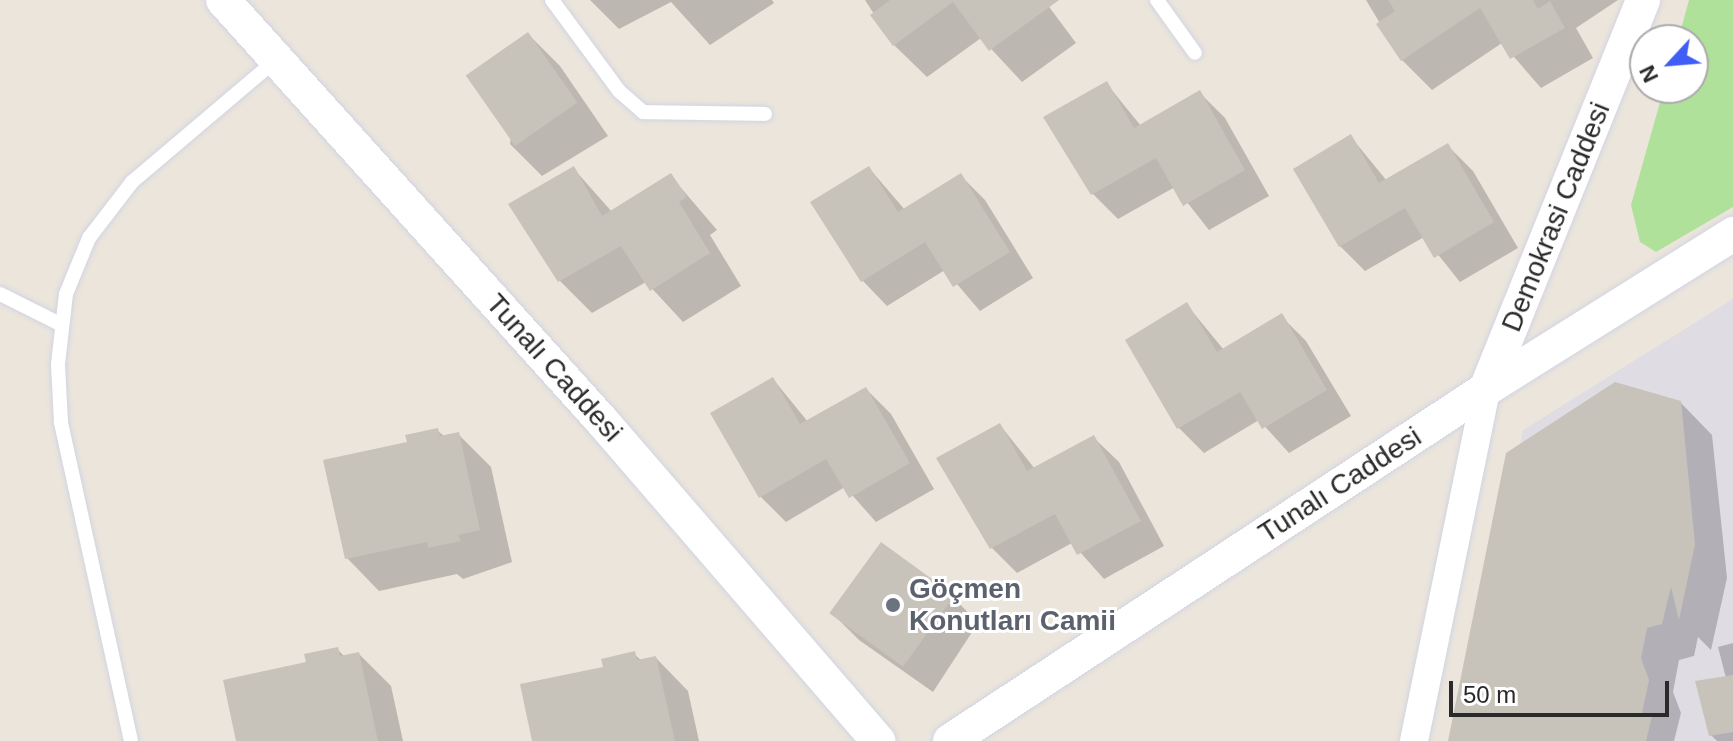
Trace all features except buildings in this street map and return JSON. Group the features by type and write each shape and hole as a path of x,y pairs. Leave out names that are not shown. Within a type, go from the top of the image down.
{"street":[{"name":"Tunalı Caddesi","path":"223,0 878,741"},
{"name":"Demokrasi Caddesi","path":"1486,389 1643,0"},
{"name":"Tunalı Caddesi","path":"950,741 1486,389 1733,234"},
{"path":"1414,741 1486,389"}],"lane":[{"path":"552,0 619,91 643,112 765,114"},
{"path":"1157,0 1195,53"},
{"path":"131,741 61,422 62,325 66,294 89,238 132,182 277,59"},
{"path":"0,294 62,325"}],"shaded area":[{"path":"1733,299 1733,741 1463,741 1523,430"}],"green space":[{"path":"1689,0 1733,0 1733,207 1656,252 1640,242 1631,205 1659,104 1709,104 1709,24 1682,24"}],"place":[{"name":"Göçmen Konutları Camii","path":"893,605"}]}
